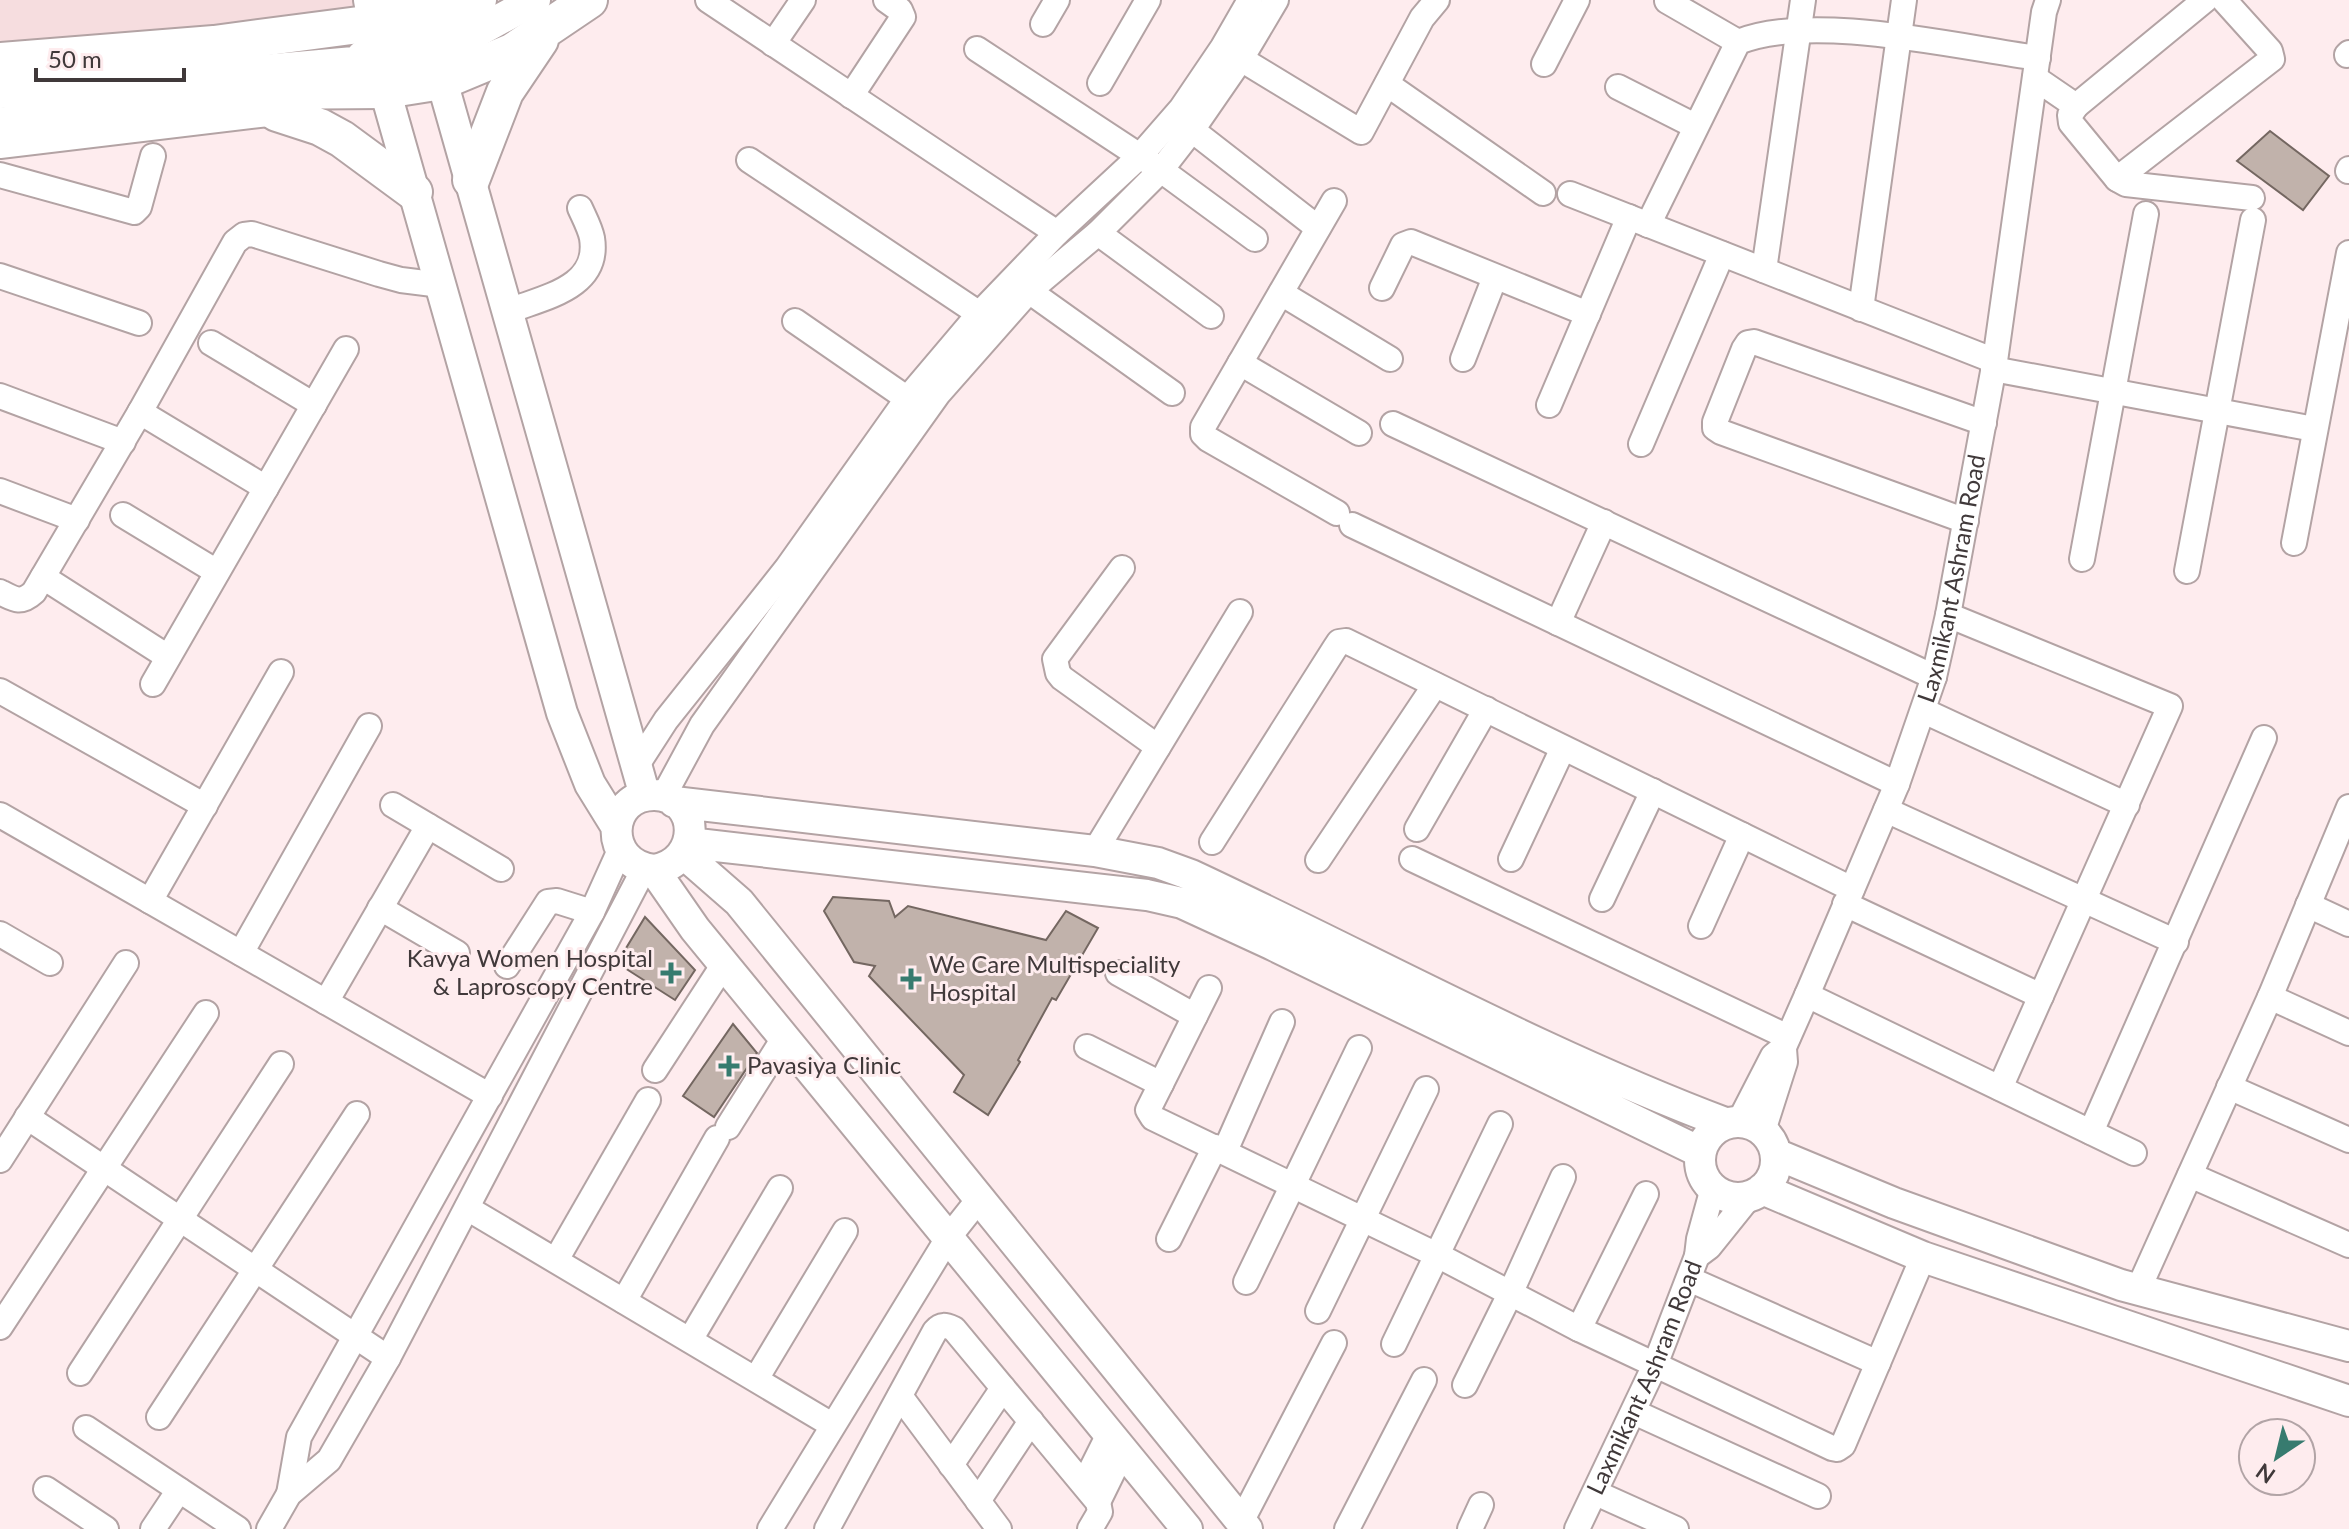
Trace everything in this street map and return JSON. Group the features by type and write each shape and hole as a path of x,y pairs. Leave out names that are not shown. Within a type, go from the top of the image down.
{"highway":[{"path":"2,123 245,91 429,28 512,52 541,15 589,0"},
{"path":"471,180 505,92 541,15"},
{"path":"0,61 214,44 373,48 429,28"},
{"path":"245,91 277,113 320,127 342,139 414,192"}],"main road":[{"path":"481,0 429,28 637,765 661,798 688,820 686,848 671,865 649,869"},
{"path":"2,123 373,48 562,713 590,784 626,859 649,869 1187,1529"},
{"path":"618,838 626,806 661,798 1095,851 1158,863 1191,875 1466,1009 1663,1100 1751,1132 1894,1203 2138,1290 2349,1346"},
{"path":"686,848 1147,895 1182,903 1700,1152"},
{"path":"686,848 739,902 1244,1526"},
{"path":"1714,1130 1751,1132 1775,1167 1771,1180 1756,1193 1737,1198 1724,1195 1704,1178 1700,1152 1705,1140 1714,1130"},
{"path":"1756,1193 1923,1257 2349,1401"}],"street":[{"path":"708,0 1057,233"},
{"path":"773,44 803,0"},
{"path":"851,96 903,17 900,10 886,0"},
{"path":"1043,24 1057,0"},
{"path":"1100,83 1148,0"},
{"path":"1241,59 1361,132 1422,18 1437,0"},
{"path":"1544,64 1577,0"},
{"path":"1764,270 1803,0"},
{"path":"1861,309 1904,0"},
{"name":"Laxmikant Ashram Road","path":"1751,1132 1773,1056 1786,1042 1886,810 1934,677 1994,365 2048,0"},
{"path":"2187,571 2253,209 2138,187 2117,179 2071,123 2070,115 2076,106 2205,0"},
{"path":"2117,179 2272,59 2270,51 2224,0"},
{"path":"1667,1 1738,42 1798,29 1899,38 2037,68 2076,106"},
{"path":"637,765 666,720 1057,233 1192,130 1241,59 1263,2"},
{"path":"988,320 1029,291 1098,233 1150,163 1181,109 1223,47 1263,2"},
{"path":"1549,405 1588,314 1638,221 1695,126 1738,42"},
{"path":"977,49 1150,163 1255,239"},
{"path":"1387,84 1543,193"},
{"path":"1618,87 1695,126"},
{"path":"2,123 46,141 277,113"},
{"path":"1192,130 1318,228"},
{"path":"0,175 134,212 139,207 153,156"},
{"path":"749,160 988,320"},
{"path":"1570,194 1994,365 2314,429"},
{"path":"1334,201 1203,427 1203,434 1344,519 1897,784"},
{"path":"509,311 569,288 579,281 588,265 592,239 580,208"},
{"path":"2082,559 2146,214"},
{"path":"1098,233 1211,316"},
{"path":"0,592 17,601 25,600 34,592 123,442 235,242 244,235 252,234 401,280 441,285"},
{"path":"1382,288 1406,242 1588,314"},
{"path":"2294,543 2314,429 2346,288 2349,253"},
{"path":"1641,444 1722,254"},
{"path":"0,276 139,323"},
{"path":"1463,359 1495,277"},
{"path":"1029,291 1172,393"},
{"path":"1281,293 1390,359"},
{"path":"795,321 916,405"},
{"path":"1966,521 1721,432 1715,428 1715,422 1744,349 1748,343 1754,342 1984,423"},
{"path":"211,343 314,405"},
{"path":"153,684 346,349"},
{"path":"1240,363 1359,433"},
{"path":"0,396 123,442"},
{"path":"661,798 702,725 916,405"},
{"path":"140,412 266,488"},
{"path":"1393,424 1934,677"},
{"path":"0,491 77,520"},
{"path":"123,515 217,572"},
{"path":"1558,623 1604,522"},
{"path":"1122,568 1055,659 1055,665 1062,678 1158,747"},
{"path":"43,577 168,657"},
{"path":"1095,851 1240,612"},
{"path":"1948,615 2168,703 2170,711 2000,1088"},
{"path":"1212,842 1339,642 1346,641 1742,835 1848,896 2041,996"},
{"path":"150,901 281,672"},
{"path":"1318,860 1435,685"},
{"path":"0,691 205,806"},
{"path":"1417,829 1486,709"},
{"path":"1924,711 2127,805"},
{"path":"241,953 369,726"},
{"path":"2091,1132 2264,738"},
{"path":"1511,859 1563,748"},
{"path":"1602,899 1653,791"},
{"path":"393,805 501,869"},
{"path":"1886,810 2176,942"},
{"path":"2138,1290 2270,997 2348,812"},
{"path":"0,815 490,1096"},
{"path":"326,1002 428,826"},
{"path":"1701,926 1742,835"},
{"path":"269,1529 289,1494 299,1437 592,912 618,838"},
{"path":"1412,859 1786,1042"},
{"path":"289,1494 329,1460 388,1358 649,869"},
{"path":"507,966 548,902 557,901 592,912"},
{"path":"2308,905 2349,924"},
{"path":"380,908 457,953"},
{"path":"0,934 50,963"},
{"path":"0,1160 126,963"},
{"path":"655,1070 724,964"},
{"path":"1118,973 1195,1016"},
{"path":"1209,988 1148,1110 1149,1114 1437,1255 1579,1329 1837,1449 1843,1445 1923,1257"},
{"path":"1807,995 2134,1153"},
{"path":"2270,997 2349,1033"},
{"path":"0,1327 206,1013"},
{"path":"1169,1239 1220,1149 1282,1022"},
{"path":"624,1301 723,1132 784,1038"},
{"path":"1087,1047 1161,1084"},
{"path":"1246,1282 1359,1048"},
{"path":"80,1373 281,1064"},
{"path":"2229,1087 2349,1140"},
{"path":"1318,1311 1426,1089"},
{"path":"556,1260 648,1100"},
{"path":"159,1417 357,1114"},
{"path":"27,1117 388,1358"},
{"path":"1394,1344 1500,1124"},
{"path":"2190,1175 2349,1245"},
{"path":"1465,1385 1563,1177"},
{"path":"690,1340 780,1188"},
{"path":"1713,1188 1693,1267 1878,1363"},
{"name":"Laxmikant Ashram Road","path":"1577,1529 1655,1365 1693,1267 1756,1193"},
{"path":"1579,1329 1646,1194"},
{"path":"770,1529 948,1238 979,1199"},
{"path":"467,1208 832,1425"},
{"path":"756,1379 845,1231"},
{"path":"835,1525 935,1331 946,1325 954,1329 1091,1493 1100,1512 1090,1529"},
{"path":"1244,1526 1334,1343"},
{"path":"1347,1529 1424,1380"},
{"path":"951,1465 1003,1388"},
{"path":"900,1396 999,1529"},
{"path":"1634,1412 1818,1496"},
{"path":"978,1501 1031,1421"},
{"path":"86,1428 238,1529"},
{"path":"1091,1493 1116,1443"},
{"path":"46,1489 106,1529"},
{"path":"153,1529 179,1490"},
{"path":"1596,1493 1676,1529"},
{"path":"1470,1529 1481,1505"}],"shaded area":[{"path":"0,0 362,0 364,14 0,50"}],"building":[{"path":"2270,131 2329,176 2303,210 2237,161"},
{"path":"833,897 889,901 895,917 908,906 1046,940 1066,911 1098,928 1056,1000 1052,998 1018,1060 1020,1062 988,1115 954,1092 964,1075 869,976 875,966 854,962 824,911"},
{"path":"645,917 695,970 675,1000 617,963"},
{"path":"733,1024 757,1053 714,1117 683,1096"}],"place":[{"name":"Kavya Women Hospital & Laproscopy Centre","path":"671,973"},
{"name":"We Care Multispeciality Hospital","path":"911,979"},
{"name":"Pavasiya Clinic","path":"729,1066"}]}
